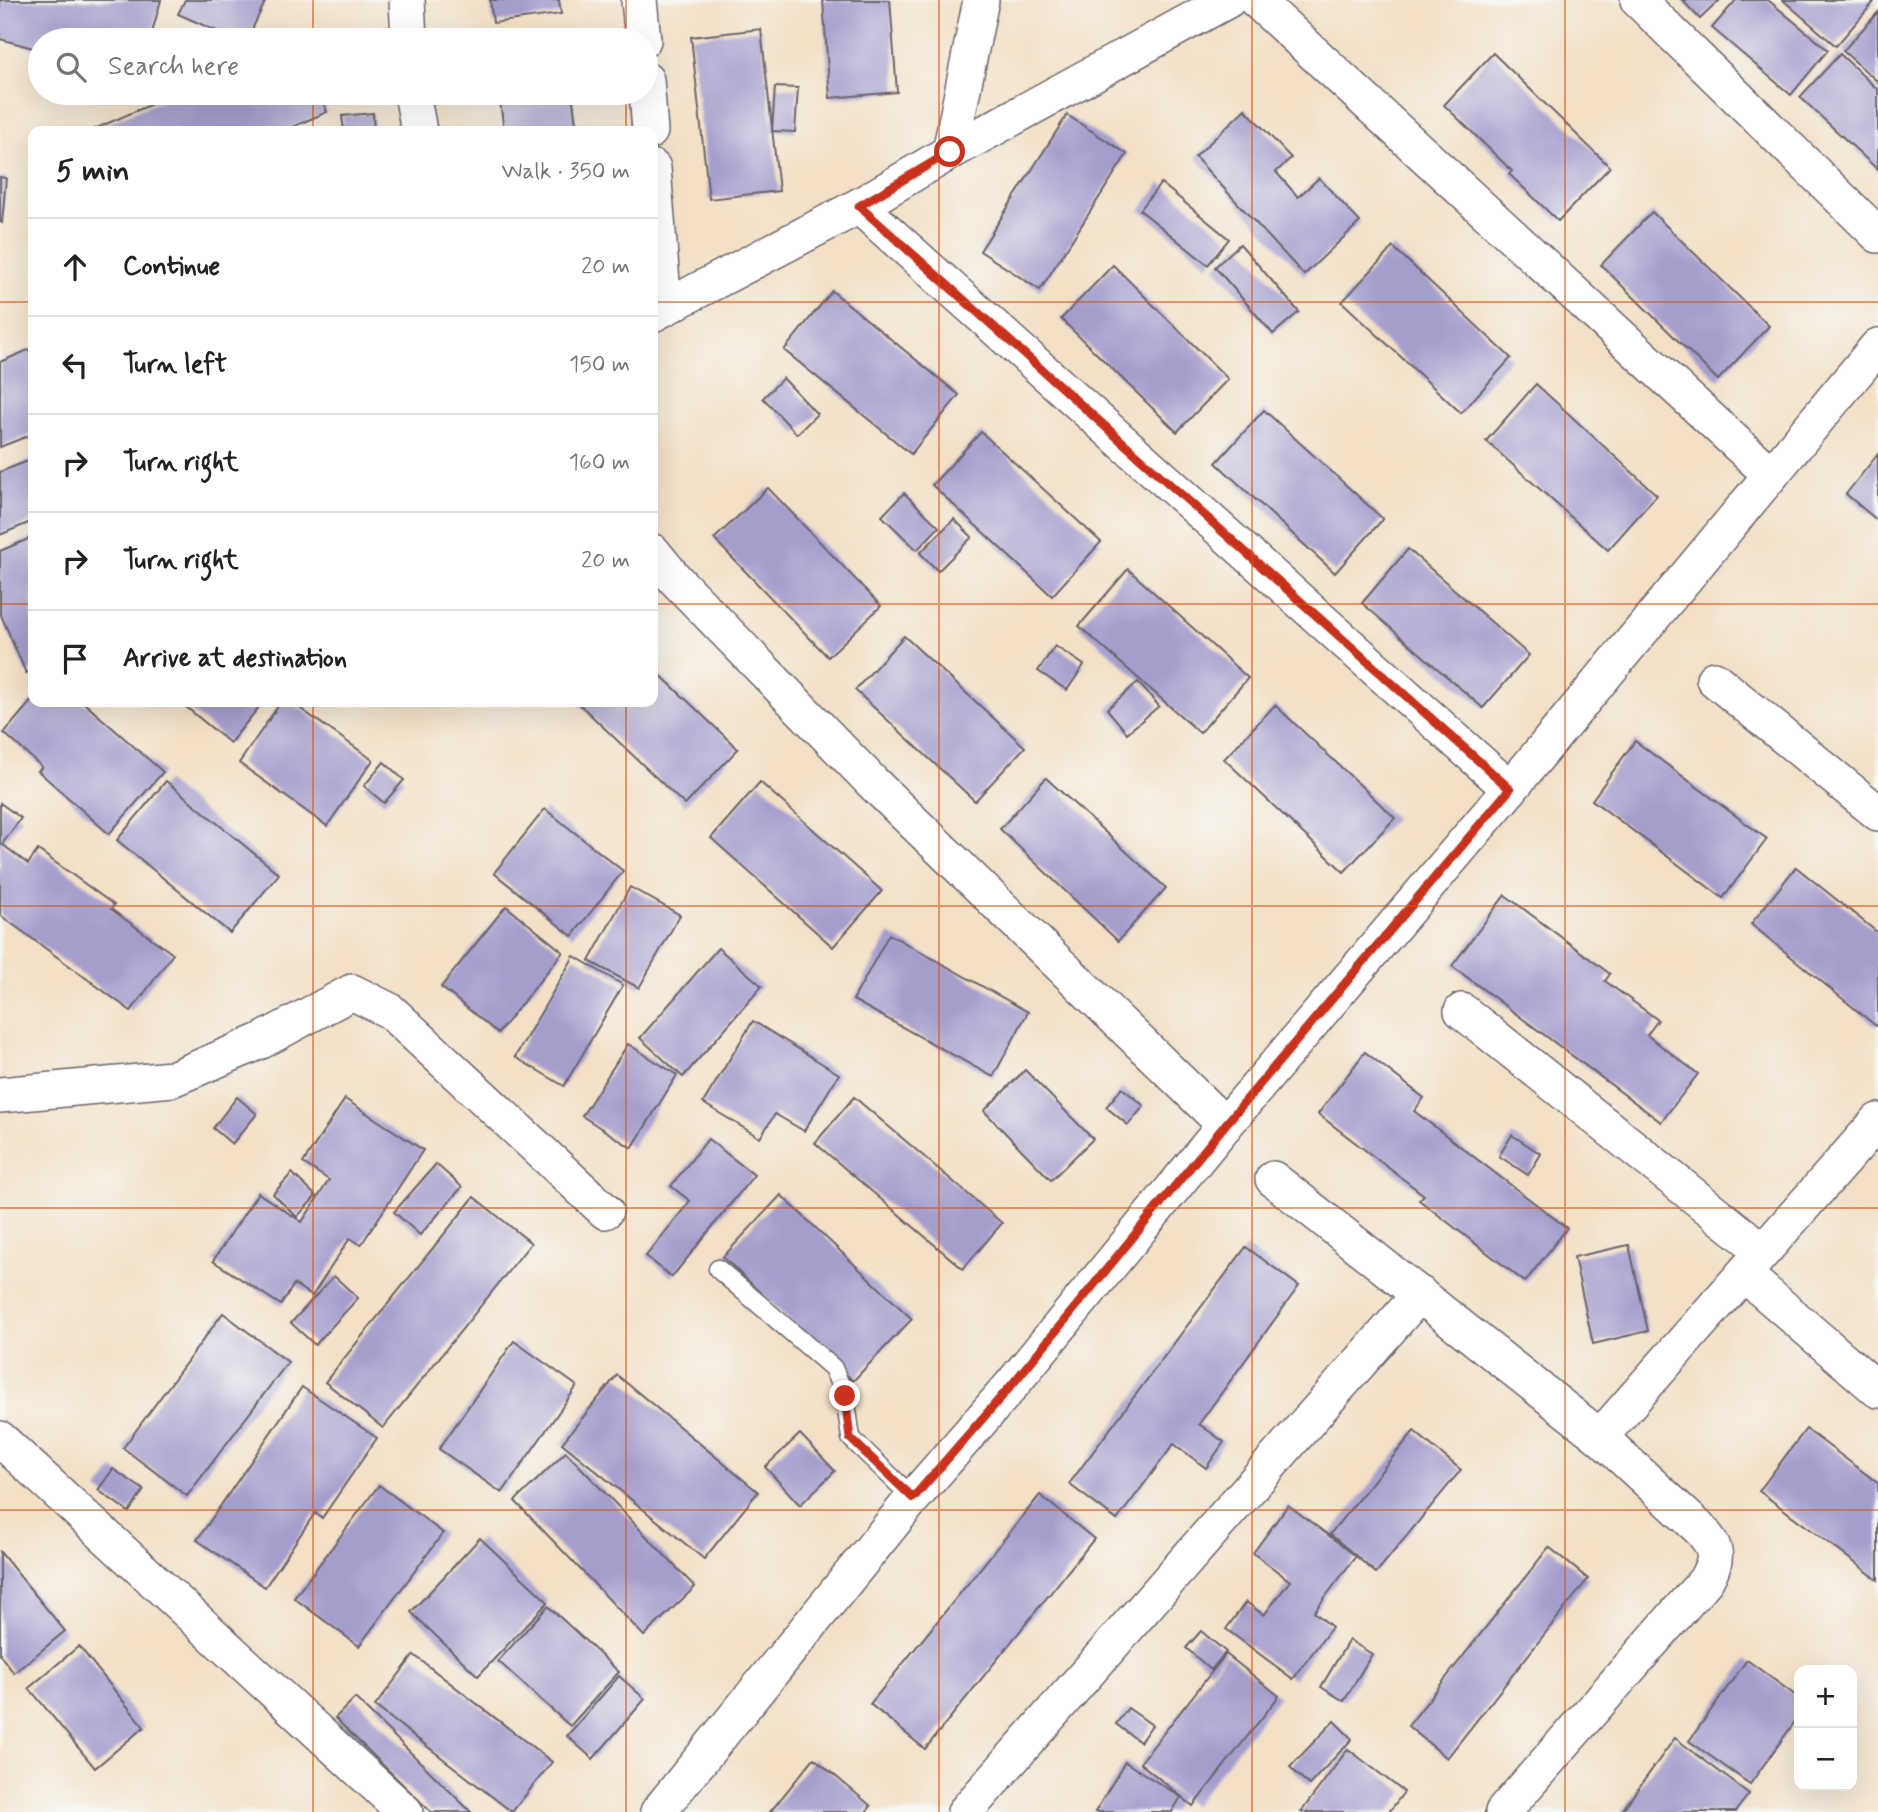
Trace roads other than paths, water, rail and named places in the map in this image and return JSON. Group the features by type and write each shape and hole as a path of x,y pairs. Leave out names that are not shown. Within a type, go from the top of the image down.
{"street":[{"path":"407,0 408,28"},
{"path":"639,0 642,28"},
{"path":"950,152 981,0"},
{"path":"658,311 859,206 950,152 1228,0"},
{"path":"1256,0 1771,475"},
{"path":"1637,0 1878,234"},
{"path":"414,105 418,126"},
{"path":"648,105 650,126"},
{"path":"859,206 1510,789"},
{"path":"658,1812 913,1498 1010,1387 1225,1125 1510,789 1878,346"},
{"path":"658,558 675,579 872,782 1225,1125"},
{"path":"1714,679 1878,813"},
{"path":"0,1095 172,1079 261,1041 352,992 390,1011 605,1211"},
{"path":"1462,1012 1754,1263 1878,1390"},
{"path":"1600,1437 1878,1121"},
{"path":"1273,1178 1600,1437 1701,1530 1713,1545 1715,1562 1706,1580 1503,1812"},
{"path":"965,1812 1420,1294"},
{"path":"0,1439 405,1812"}],"lane":[{"path":"718,1269 833,1368 845,1396 850,1438 913,1498"}]}
